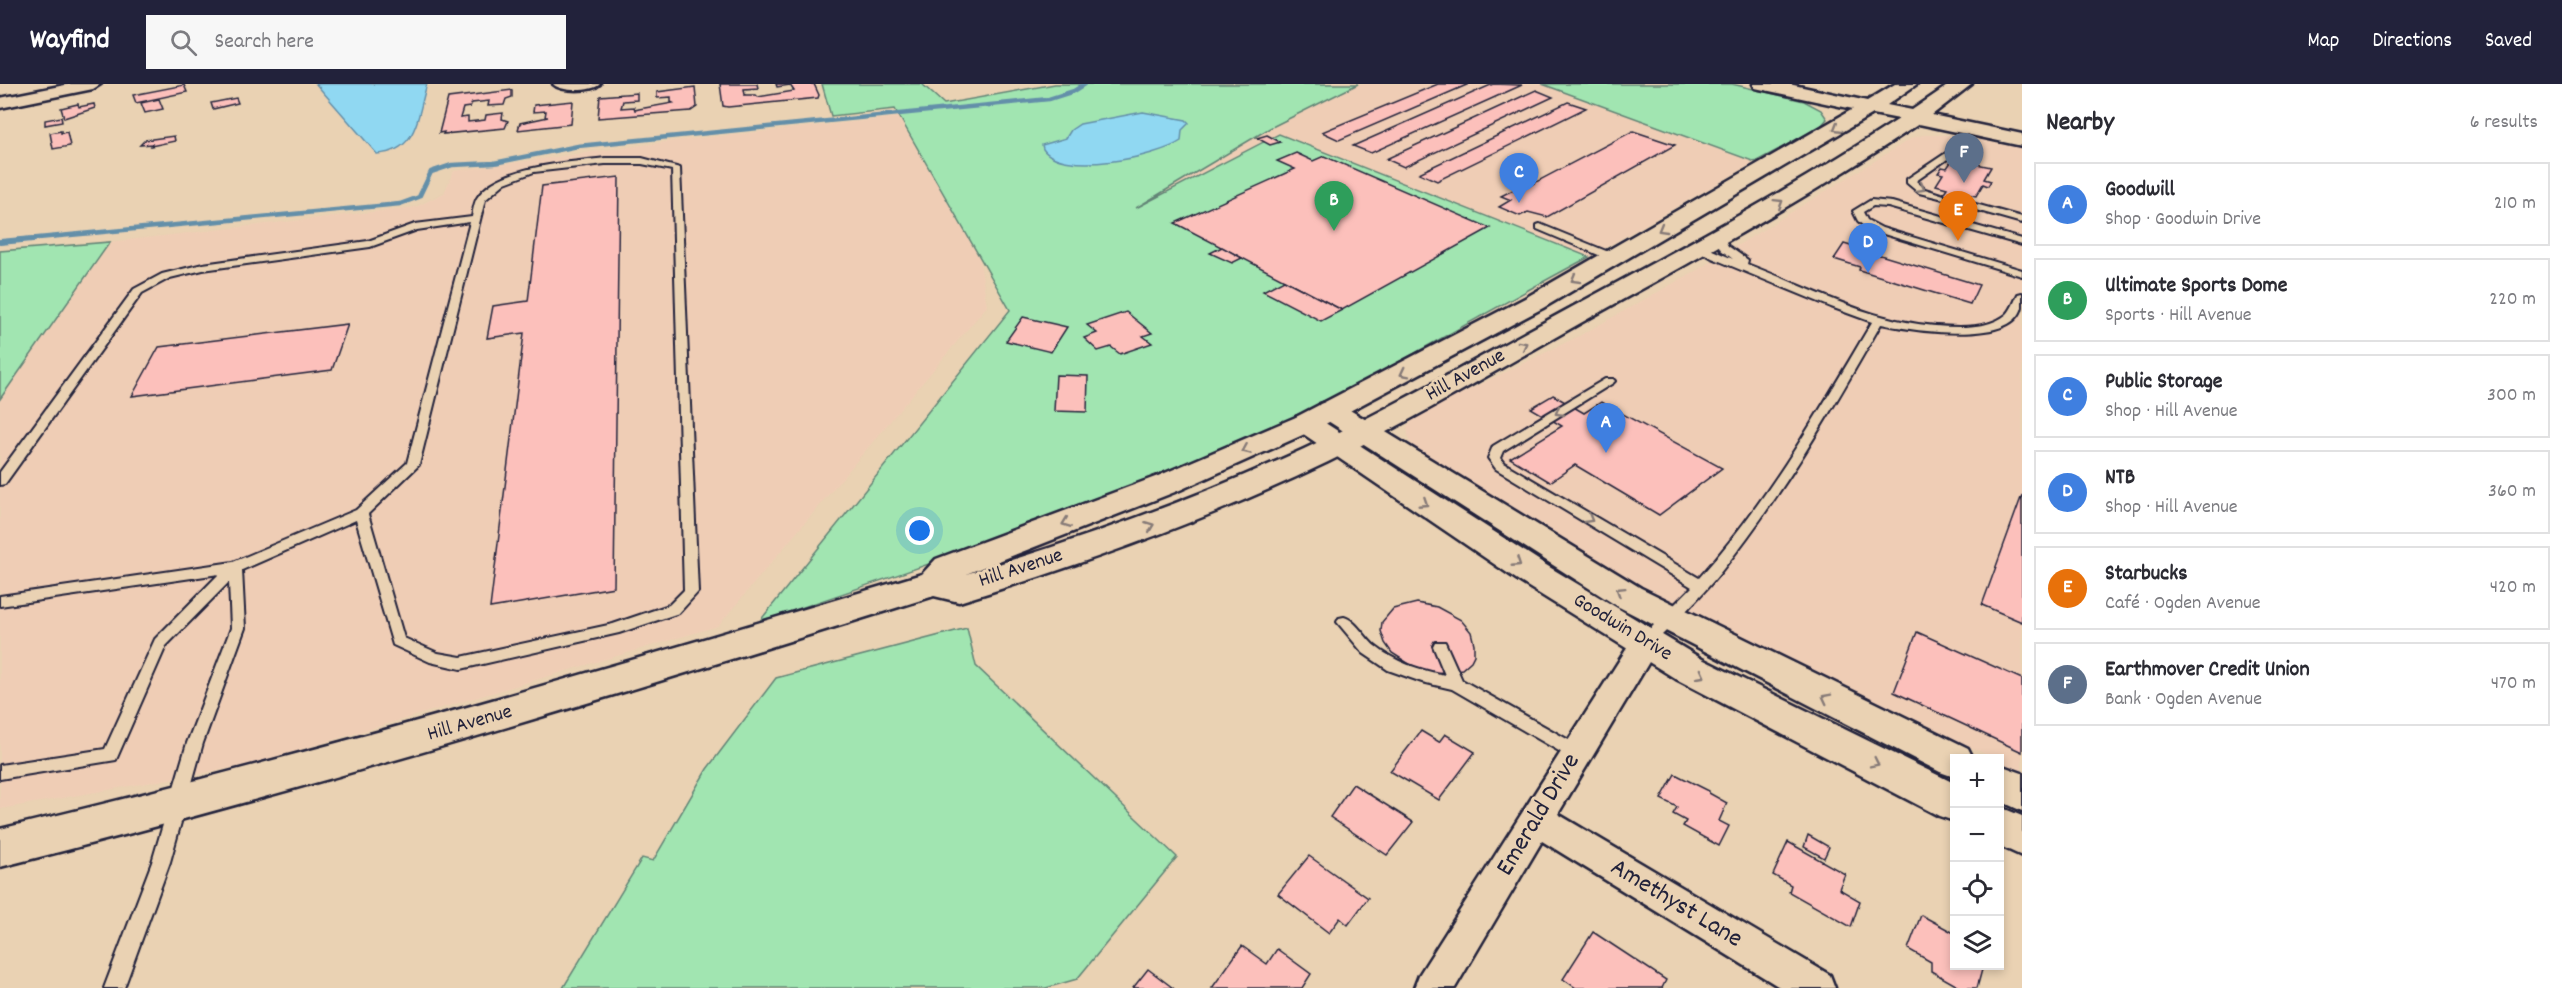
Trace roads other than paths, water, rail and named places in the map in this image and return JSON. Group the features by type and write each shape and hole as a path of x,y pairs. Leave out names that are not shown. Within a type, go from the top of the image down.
{"main road":[{"path":"1762,84 1879,103"},
{"path":"1810,84 2022,140"},
{"name":"Hill Avenue","path":"0,848 175,806 555,700 934,583 948,568 1169,483 1318,417 1453,348 1699,208 1908,84"},
{"name":"Hill Avenue","path":"934,583 959,589 1133,532 1191,510 1350,438 1710,243 1922,113 1963,84"},
{"path":"1922,113 2022,128"},
{"path":"1699,208 1695,243 1710,243"},
{"name":"Goodwin Drive","path":"1318,417 1350,438 1534,574 1950,758"},
{"name":"Goodwin Drive","path":"1659,631 1689,669 1950,801"},
{"path":"2004,784 2022,793"},
{"path":"2004,828 2022,837"}],"street":[{"path":"0,103 64,87 93,84"},
{"path":"561,84 592,84"},
{"name":"Emerald Drive","path":"1432,988 1576,753 1659,631"},
{"name":"Amethyst Lane","path":"1536,819 1816,988"}],"lane":[{"path":"1941,196 1922,191 1910,181 1952,153"},
{"path":"0,601 234,567 361,513 413,465 481,199 502,181 533,170 605,160 642,161 676,168 691,592 674,609 614,629 461,663 435,658 398,641 361,513"},
{"path":"1961,202 2022,220"},
{"path":"2022,242 1888,204 1871,203 1858,211 1859,217 1864,222 1883,232 2022,273"},
{"path":"1918,212 1876,208 1869,217 1882,227 1958,249"},
{"path":"0,481 138,291 166,276 203,267 370,244 415,227 475,219"},
{"path":"1540,227 1612,257"},
{"path":"1710,243 1729,263 1878,320 1918,327 1957,330 1992,327 2012,316 2022,296"},
{"path":"1710,243 1724,248 1735,258 1760,273"},
{"path":"1972,253 2022,267"},
{"path":"1659,631 1739,538 1785,475 1878,320"},
{"path":"1609,381 1497,449 1494,458 1500,466 1700,585"},
{"path":"0,772 110,755 160,644 234,567"},
{"path":"114,988 161,862 175,806 195,743 238,628 234,567"},
{"path":"1344,622 1356,638 1380,659 1411,674 1456,684 1576,753"},
{"path":"1440,646 1456,684"}],"water":[{"path":"316,84 427,84 418,120 408,139 401,147 391,152 377,154"},
{"path":"1143,112 1186,120 1189,123 1182,130 1181,141 1152,153 1110,162 1069,162 1053,157 1043,149 1042,145 1066,138 1071,130 1080,124"}],"waterway":[{"path":"17,240 400,204 419,197 431,172 452,165 494,163 578,146 1049,99 1074,91 1085,84"},
{"path":"0,242 33,239"}],"place":[{"name":"Earthmover Credit Union","path":"1964,183"},
{"name":"Public Storage","path":"1519,203"},
{"name":"Ultimate Sports Dome","path":"1334,231"},
{"name":"Starbucks","path":"1958,241"},
{"name":"NTB","path":"1868,273"},
{"name":"Goodwill","path":"1606,453"}]}
